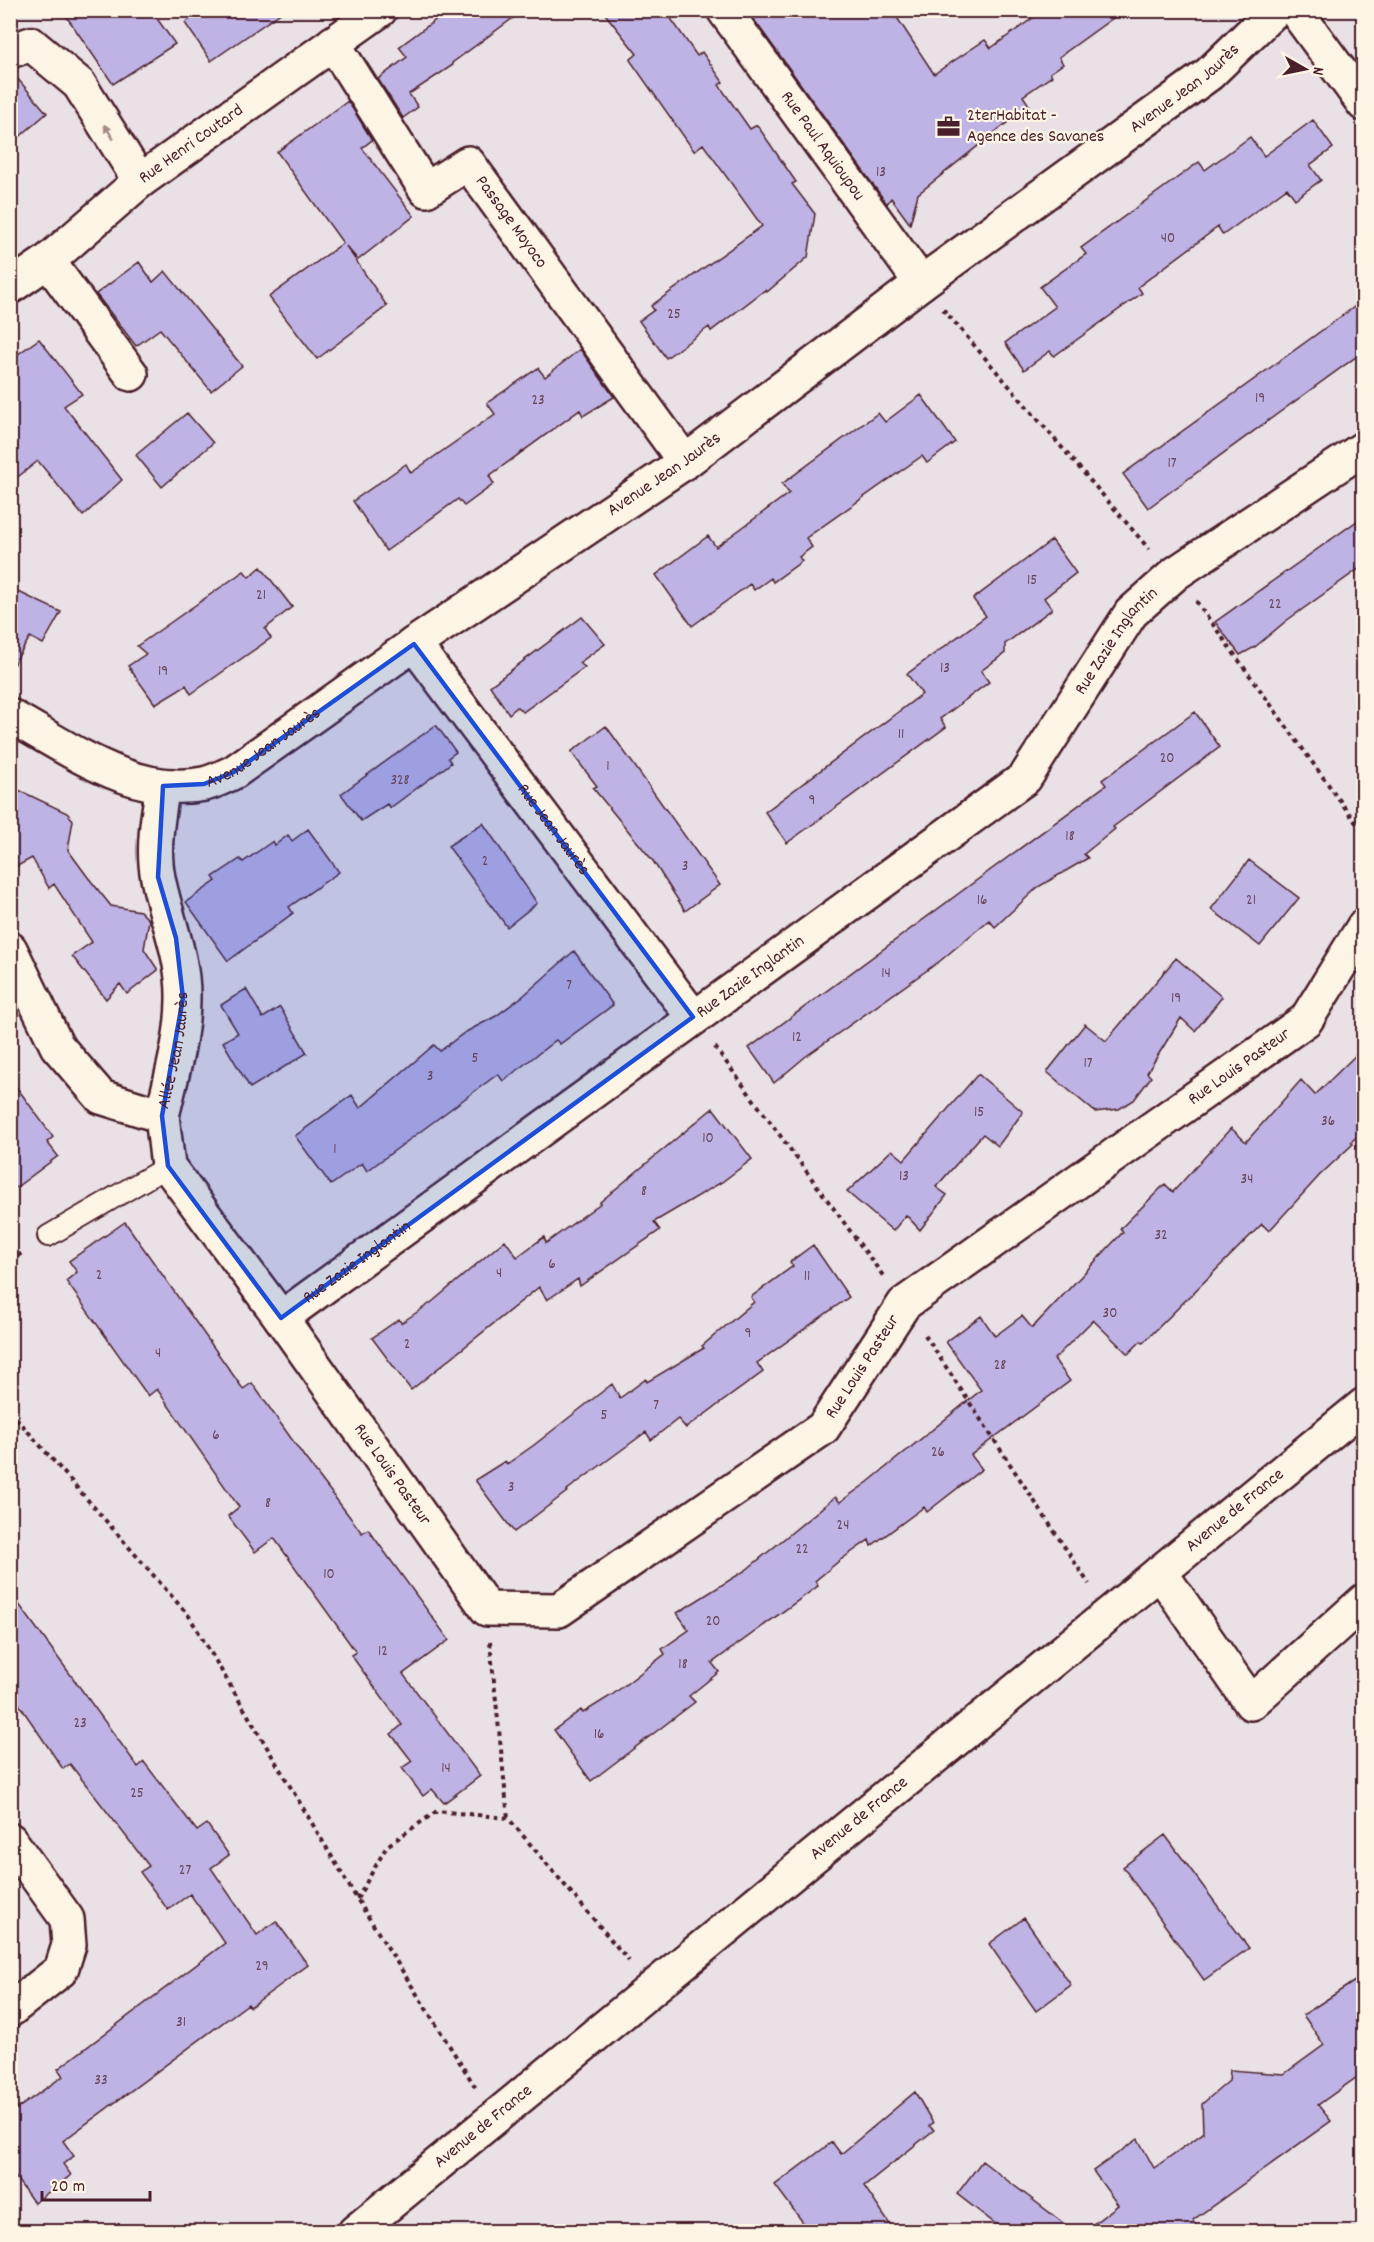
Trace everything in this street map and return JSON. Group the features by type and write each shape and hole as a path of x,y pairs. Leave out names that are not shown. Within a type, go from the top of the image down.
{"street":[{"name":"Rue Henri Coutard","path":"10,287 48,261 140,181 380,10"},
{"name":"Rue Paul Aquioupou","path":"724,10 921,283"},
{"name":"Avenue Jean Jaurès","path":"10,716 117,774 163,786 204,784 234,772 414,644 685,462 921,283 1209,74 1275,10"},
{"path":"1295,10 1364,104"},
{"name":"Passage Moyoco","path":"333,43 426,190 468,163 685,462"},
{"path":"10,51 31,44 79,84 140,181"},
{"path":"48,261 130,374"},
{"name":"Rue Zazie Inglantin","path":"280,1318 1025,778 1131,613 1176,573 1364,448"},
{"name":"Rue Jean Jaurès","path":"414,644 693,1017"},
{"name":"Allée Jean Jaurès","path":"10,949 57,1046 101,1097 162,1116 177,1053 183,998 176,938 158,877 157,820 163,786"},
{"name":"Rue Louis Pasteur","path":"280,1318 487,1608 559,1610 823,1428 904,1304 1306,1020 1364,926"},
{"path":"162,1116 168,1166 280,1318"},
{"name":"Avenue de France","path":"354,2232 1364,1405"},
{"path":"1160,1572 1251,1703 1364,1601"},
{"path":"10,1840 67,1919 69,1945 61,1970 10,2010"}],"lane":[{"path":"48,1236 168,1166"}],"path":[{"path":"10,1411 189,1616 357,1899 480,2095"},
{"path":"487,1608 508,1818 634,1966"},
{"path":"357,1899 387,1846 437,1811 508,1818"}],"highlighted area":[{"path":"414,644 693,1017 281,1318 168,1166 162,1116 183,998 176,938 158,877 163,786 204,784 234,772"}],"building":[{"path":"62,10 151,10 175,44 113,84"},
{"path":"203,10 285,10 211,61 185,23"},
{"path":"449,10 524,10 452,63 453,65 409,94 418,107 403,118 378,79 407,57 399,47"},
{"path":"602,10 665,10 697,56 702,52 723,82 719,85 750,129 757,125 796,182 792,184 815,214 808,257 767,292 765,290 711,331 709,327 666,358 639,321 654,310 651,306 762,226 703,144 694,151 630,60 637,54"},
{"path":"747,10 892,10 934,74 985,40 991,48 1044,10 1124,10 1059,57 1063,64 1050,73 1052,76 1023,96 1029,105 918,194 910,224 891,198 887,204"},
{"path":"10,70 47,113 10,145"},
{"path":"348,101 372,140 362,148 414,216 358,260 346,246 387,306 317,359 269,297 343,243 277,152"},
{"path":"1313,120 1333,148 1310,165 1321,180 1295,199 1287,188 1223,235 1218,227 1138,287 1142,293 1054,356 1050,351 1024,370 1005,343 1055,307 1040,287 1086,254 1081,248 1199,162 1205,170 1250,137 1264,156"},
{"path":"139,262 153,282 165,271 242,366 211,391 160,329 136,346 96,294"},
{"path":"1364,300 1364,351 1148,508 1123,474"},
{"path":"39,339 82,394 64,406 122,480 83,516 38,461 10,483 10,360"},
{"path":"580,349 614,397 583,416 580,410 489,476 494,484 464,506 458,499 386,551 353,501 406,464 411,473 495,414 487,403 538,368 545,377"},
{"path":"921,395 955,442 927,463 922,456 806,538 812,547 799,557 802,561 773,582 771,578 754,590 750,584 692,626 656,575 708,536 716,547 789,493 782,484 878,413 885,422"},
{"path":"187,413 213,443 162,487 136,455"},
{"path":"1364,516 1364,565 1286,621 1255,647 1240,655 1215,622"},
{"path":"1052,540 1076,573 1044,598 1052,609 1005,644 1005,653 981,671 989,682 940,719 946,727 787,843 765,812 922,694 907,674 986,616 973,599"},
{"path":"261,567 292,607 265,629 271,638 191,694 186,685 155,704 128,666 146,654 137,646 244,571 249,577"},
{"path":"10,588 61,612 43,644 30,637 10,670"},
{"path":"582,617 605,644 579,663 585,667 523,712 517,707 509,714 490,686"},
{"path":"1195,712 1220,747 1113,827 1115,829 1084,854 1088,858 1038,887 995,927 989,920 940,961 805,1057 774,1083 749,1048 1106,785 1102,780"},
{"path":"436,725 456,752 448,758 451,763 390,808 387,804 361,821 341,794"},
{"path":"606,726 720,885 685,911 653,861 593,788 597,786 571,752"},
{"path":"10,786 67,813 73,820 68,850 87,876 111,906 140,911 149,920 144,949 158,970 127,994 120,984 106,999 72,956 92,942 54,884 49,888 32,858 10,870"},
{"path":"483,823 537,903 507,927 448,846"},
{"path":"308,829 339,872 289,907 293,913 228,961 186,902 216,881 213,877 240,859 243,862 273,841 275,845 288,835 292,841"},
{"path":"1249,860 1299,898 1260,946 1211,909"},
{"path":"574,951 613,1005 560,1044 556,1040 503,1081 498,1074 367,1171 362,1163 331,1185 295,1136 352,1095 360,1108 434,1045 440,1051 464,1033 496,1016 523,996"},
{"path":"1176,958 1222,997 1195,1031 1181,1018 1147,1073 1151,1077 1134,1100 1119,1109 1095,1112 1047,1072 1085,1024 1106,1041"},
{"path":"246,989 263,1018 280,1007 307,1053 250,1088 223,1042 238,1033 221,1005"},
{"path":"1364,1047 1364,1130 1269,1231 1262,1224 1143,1343 1141,1341 1128,1354 1093,1320 1054,1359 1070,1381 971,1455 982,1469 927,1512 924,1507 871,1546 869,1540 839,1561 815,1581 818,1586 712,1663 719,1672 689,1696 695,1702 591,1781 554,1730 581,1710 583,1713 612,1695 665,1654 662,1649 689,1630 677,1613 746,1570 835,1497 840,1502 868,1482 981,1390 946,1342 981,1316 995,1336 1022,1316 1032,1328 1123,1232 1120,1229 1165,1184 1173,1192 1231,1128 1246,1142 1301,1080 1315,1095"},
{"path":"978,1074 1023,1112 998,1146 983,1134 936,1187 947,1195 920,1230 906,1215 893,1231 847,1192 892,1150 904,1160"},
{"path":"10,1078 53,1137 47,1142 58,1156 10,1192"},
{"path":"713,1108 752,1159 722,1182 654,1222 660,1230 580,1286 578,1279 547,1300 539,1287 411,1390 372,1338 399,1319 401,1323 432,1302 505,1240 517,1257 544,1237 546,1243 601,1203"},
{"path":"125,1222 243,1389 252,1383 362,1533 368,1529 449,1640 403,1674 480,1776 444,1803 432,1789 423,1796 402,1768 412,1761 391,1734 402,1725 351,1655 356,1652 274,1538 255,1552 228,1516 239,1507 157,1389 148,1396 66,1281 77,1272 69,1261"},
{"path":"813,1245 849,1297 757,1363 763,1372 686,1428 678,1419 651,1440 646,1432 514,1532 475,1480 505,1461 507,1464 612,1384 620,1398 646,1379 647,1382 704,1348 702,1346 754,1302 751,1297 793,1266 790,1262"},
{"path":"10,1592 138,1767 144,1762 197,1831 207,1824 229,1855 211,1868 257,1935 276,1921 308,1965 250,2007 248,2004 63,2141 74,2156 63,2164 71,2175 34,2203 10,2170 10,2114 63,2076 58,2069 225,1943 190,1894 168,1910 140,1872 149,1866 70,1764 63,1769 10,1691"},
{"path":"1165,1835 1249,1948 1204,1980 1123,1867"},
{"path":"1024,1918 1071,1985 1036,2011 989,1944"},
{"path":"1364,1975 1364,2072 1318,2105 1331,2121 1193,2220 1201,2232 1083,2232 1118,2205 1093,2171 1138,2139 1154,2168 1203,2133 1202,2104 1229,2081 1230,2070 1284,2074 1324,2045 1303,2015"},
{"path":"915,2092 933,2123 929,2126 934,2130 864,2186 895,2232 810,2232 775,2185 832,2142 841,2154"},
{"path":"982,2161 1075,2232 1006,2232 957,2194"}],"place":[{"name":"2terHabitat - Agence des Savanes","path":"949,126"}]}
